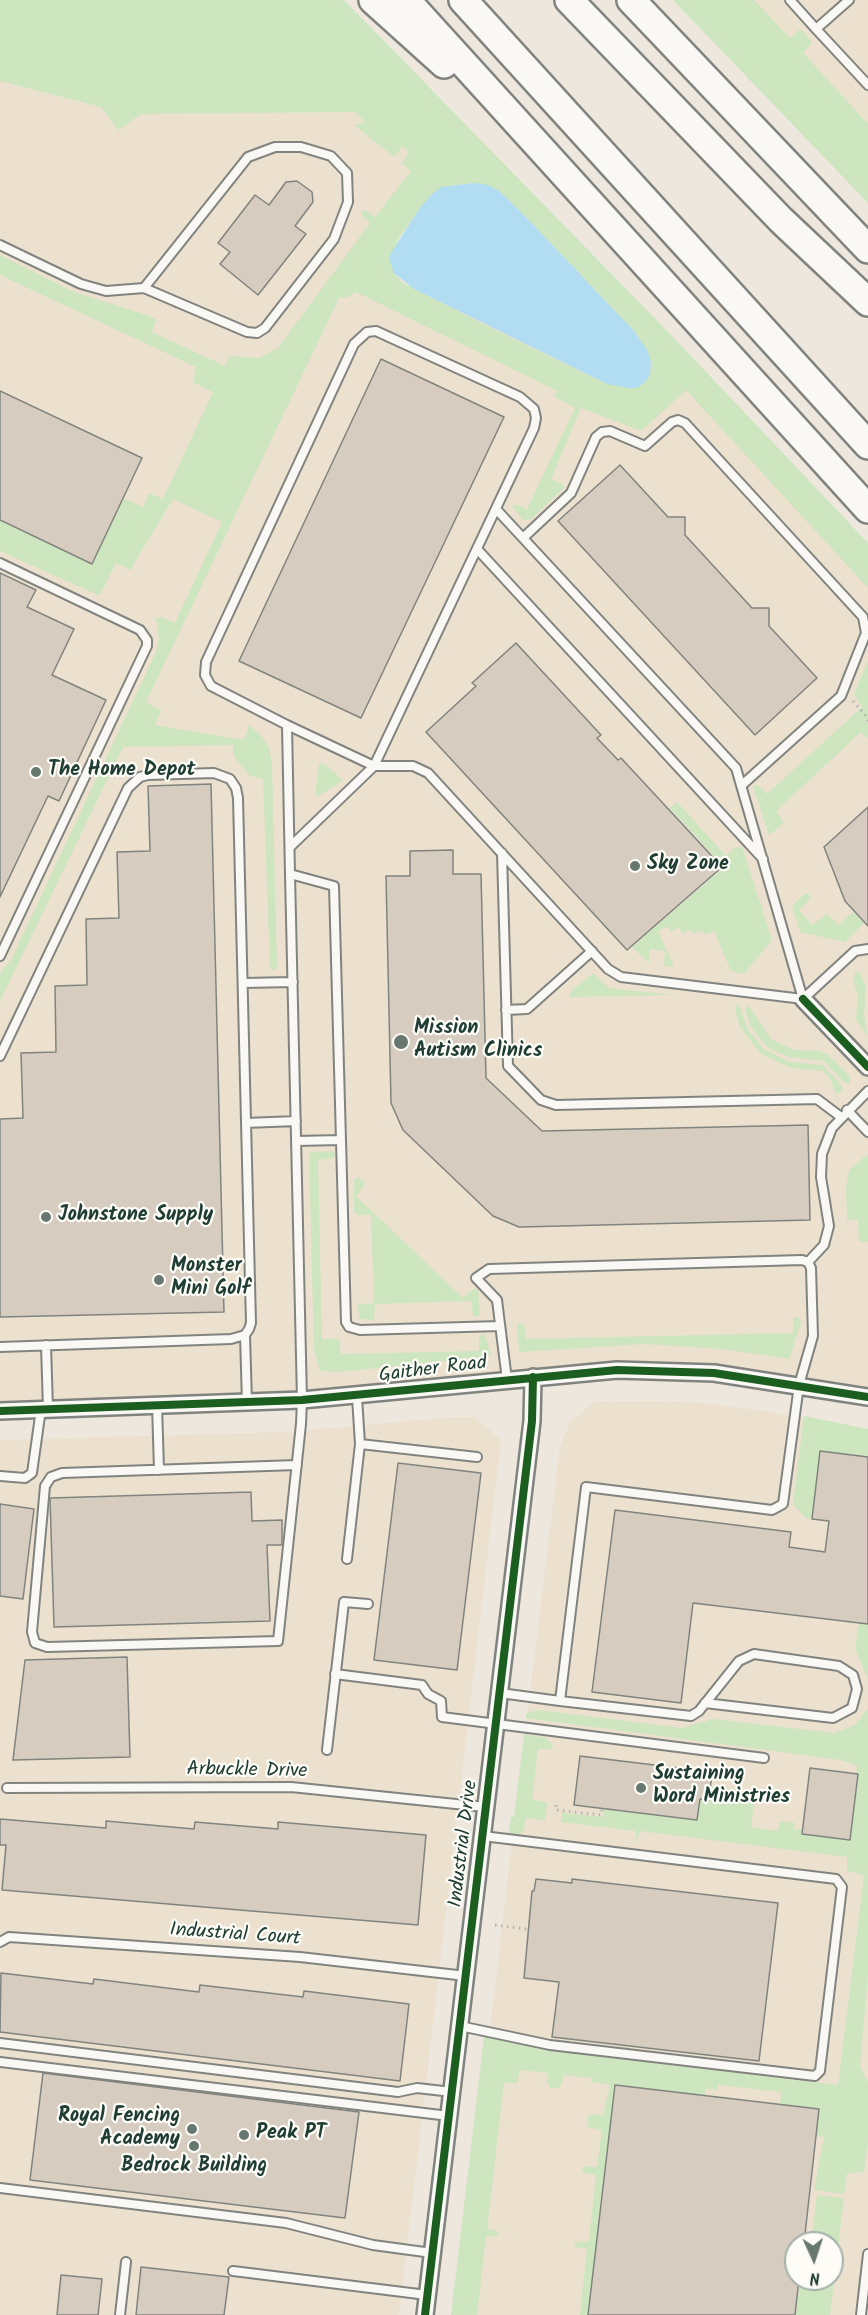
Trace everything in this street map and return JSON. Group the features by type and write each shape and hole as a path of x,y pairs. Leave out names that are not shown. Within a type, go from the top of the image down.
{"highway":[{"path":"373,0 563,171"},
{"path":"406,0 868,509"},
{"path":"463,0 868,445"},
{"path":"569,0 781,220 868,303"},
{"path":"631,0 868,249"},
{"path":"781,220 868,319"}],"street":[{"path":"803,999 868,1067"},
{"name":"Gaither Road","path":"0,1410 302,1401 616,1370 714,1373 868,1397"},
{"name":"Industrial Drive","path":"425,2315 532,1421 533,1377"}],"lane":[{"path":"790,0 868,85"},
{"path":"816,29 849,0"},
{"path":"0,244 69,279 97,290 115,292 144,288 247,332 261,331 334,239 348,202 347,173 331,156 301,147 275,147 248,157 144,288"},
{"path":"290,847 374,766 534,428 534,409 520,397 387,334 367,332 360,336 206,662 205,675 211,686 374,766 413,766 425,771 612,972 626,978 803,999 855,951 868,949"},
{"path":"523,538 571,493 597,437 602,432 610,431 645,446 672,422 682,421 863,617 866,633 844,691 742,784"},
{"path":"496,509 734,764 742,784 803,999"},
{"path":"477,549 764,860"},
{"path":"0,563 140,630 147,640 147,646 0,956"},
{"path":"287,724 302,1401 297,1465 278,1641 47,1647 35,1643 32,1632 47,1481 62,1473 297,1465"},
{"path":"0,1056 124,794 134,782 143,776 214,773 230,779 236,788 243,984 251,1323 245,1335 248,1403"},
{"path":"502,853 508,1068 548,1104 817,1099 844,1113 868,1132"},
{"path":"290,874 334,886 345,1316 349,1327 360,1330 500,1326"},
{"path":"506,1010 527,1009 592,951"},
{"path":"243,984 293,982"},
{"path":"808,1262 819,1253 827,1236 830,1216 821,1177 822,1154 832,1128 844,1113 868,1091"},
{"path":"246,1123 296,1121"},
{"path":"296,1142 340,1140"},
{"path":"507,1380 497,1300 476,1278 491,1268 802,1260 808,1262 811,1268 813,1336 799,1385 785,1500 781,1507 772,1510 586,1487 560,1701"},
{"path":"0,1347 231,1339 245,1335"},
{"path":"0,1476 20,1479 32,1473 44,1409 46,1345"},
{"path":"347,1559 360,1444 357,1397"},
{"path":"157,1405 159,1470"},
{"path":"360,1444 477,1456"},
{"path":"327,1750 344,1602 368,1604"},
{"path":"500,1693 681,1717 695,1714 739,1661 750,1655 839,1666 853,1675 857,1689 852,1708 833,1718 705,1703"},
{"path":"335,1674 422,1685 428,1694 441,1701 442,1717 764,1758"},
{"name":"Arbuckle Drive","path":"7,1788 291,1787 485,1807"},
{"path":"460,2026 550,2045 811,2077 819,2073 842,1887 839,1880 483,1836"},
{"name":"Industrial Court","path":"1,1941 9,1938 300,1957 466,1976"},
{"path":"0,2043 398,2092 417,2088 452,2092"},
{"path":"0,2062 449,2116"},
{"path":"0,2188 286,2223 373,2245 432,2253"},
{"path":"861,2315 868,2254"},
{"path":"120,2315 126,2262"},
{"path":"233,2271 427,2295"}],"path":[{"path":"844,691 867,717 868,724"},
{"path":"556,1804 556,1810 601,1815 602,1809"},
{"path":"495,1925 527,1929"}],"shaded area":[{"path":"731,0 868,0 868,147"},
{"path":"0,81 129,114 355,112 379,136 408,147 422,165 344,274 692,364 868,548 868,1392 715,1368 375,1391 0,1407"},
{"path":"595,1402 702,1403 765,1411 868,1431 868,1859 850,1873 864,1874 838,2085 560,2052 489,2038 513,1833 521,1834 515,1817 560,1446 571,1421"},
{"path":"475,1417 501,1440 399,2315 0,2315 0,1440 287,1432"},
{"path":"868,1903 868,2315 464,2315 495,2053 845,2096"}],"green space":[{"path":"0,0 344,0 673,337 868,543 868,588 686,390 641,431 581,408 551,479 563,484 564,488 531,519 523,520 512,506 517,505 527,509 575,408 555,397 557,391 356,292 348,297 339,298 146,702 161,710 155,725 244,740 249,725 263,738 269,748 272,763 277,968 273,970 270,967 263,779 250,776 233,755 233,745 123,747 0,1001 0,973 11,960 156,652 159,639 156,618 162,617 175,623 222,522 173,499 130,570 116,563 98,595 0,551 0,520 92,563 123,498 143,507 149,493 163,499 213,392 193,382 196,367 0,275 0,255 74,292 150,316 156,320 152,332 225,366 230,356 259,358 278,348 370,223 361,212 366,210 375,217 411,171 402,163 409,152 402,147 394,157 354,125 365,122 355,112 141,114 118,130 101,107 0,81","holes":["473,183 521,212 633,330 651,362 650,375 607,384 402,282 394,273 397,241 419,209 442,187"]},
{"path":"673,0 754,0 790,38 799,30 803,31 812,43 803,53 868,124 868,203"},
{"path":"868,660 868,739 861,732 776,811 784,823 769,835 753,786 758,785 767,794 862,707 854,695"},
{"path":"319,764 324,764 343,780 317,797 315,793"},
{"path":"677,802 726,856 736,847 742,847 772,940 744,974 731,971 714,931 705,935 702,930 693,934 690,929 682,933 679,927 670,932 668,926 658,931 674,967 664,966 665,951 650,949 649,963 632,947 724,867 670,808"},
{"path":"804,894 809,894 811,898 799,910 812,925 827,914 839,925 853,912 864,923 845,942 800,932 792,906"},
{"path":"856,971 860,972 866,988 864,1015 868,1037 856,1020 858,996 853,980"},
{"path":"593,973 609,988 675,995 570,997 571,991"},
{"path":"738,1003 748,1030 765,1050 789,1062 823,1065 842,1086 843,1091 836,1094 830,1079 823,1071 791,1068 761,1054 740,1027 735,1010"},
{"path":"748,1005 771,1039 794,1050 819,1051 827,1054 849,1075 850,1084 845,1083 824,1061 788,1057 767,1047 751,1027 745,1009"},
{"path":"331,1151 335,1153 334,1158 318,1160 322,1339 339,1339 341,1354 479,1351 479,1336 485,1334 491,1356 339,1372 320,1371 314,1349 309,1152"},
{"path":"868,1154 868,1242 859,1242 858,1220 847,1220 846,1187 849,1170"},
{"path":"359,1177 365,1184 356,1196 463,1298 473,1289 478,1289 480,1316 473,1316 471,1301 375,1304 374,1320 359,1319 358,1305 374,1303 371,1215 357,1215 354,1211 354,1180"},
{"path":"798,1316 801,1322 789,1359 722,1349 644,1344 519,1352 517,1326 519,1323 524,1325 526,1339 793,1333 793,1319"},
{"path":"804,1416 868,1429 868,1457 820,1451 812,1519 806,1518 793,1504"},
{"path":"859,1623 868,1624 868,1679 855,1649"},
{"path":"868,1708 868,1974 860,2066 868,2082 868,2141 864,2172 847,2173 844,2194 814,2190 824,2137 816,2136 819,2109 780,2104 781,2092 718,2085 718,2090 706,2089 705,2096 615,2085 588,2315 580,2315 587,2249 576,2247 574,2243 589,2241 596,2175 584,2173 582,2169 586,2166 597,2167 602,2130 588,2127 587,2117 592,2114 603,2115 610,2085 592,2082 592,2078 564,2075 560,2088 551,2088 547,2083 548,2073 520,2070 517,2083 504,2083 487,2229 497,2231 499,2235 486,2237 477,2315 451,2315 484,2037 560,2052 838,2085 864,1875 847,1871 847,1857 640,1831 636,1844 636,1831 561,1822 562,1813 603,1817 604,1809 697,1820 700,1799 710,1786 755,1792 751,1827 778,1831 780,1821 795,1823 794,1829 802,1830 802,1834 850,1840 857,1765 840,1760 526,1718 526,1713 538,1710 682,1728 713,1719 834,1733 855,1725"},
{"path":"524,1734 546,1738 553,1746 551,1749 538,1749 532,1799 547,1803 545,1820 526,1818 524,1831 520,1834 509,1833 511,1817 514,1817"},
{"path":"817,2195 844,2198 840,2231 812,2231"},
{"path":"799,2291 833,2291 830,2315 796,2315"}],"water":[{"path":"473,183 488,185 499,191 633,330 647,350 651,362 650,375 644,383 636,388 607,384 414,289 394,273 389,259 391,253 419,209 432,194 442,187"}],"building":[{"path":"297,181 312,192 313,202 295,226 306,234 258,295 220,264 230,252 218,243 255,195 269,205 286,182"},
{"path":"381,359 504,417 361,718 239,661"},
{"path":"0,391 142,458 92,564 0,520"},
{"path":"620,465 668,517 685,517 685,535 752,608 769,608 769,626 817,678 755,735 558,521"},
{"name":"The Home Depot","path":"0,573 36,590 27,607 74,629 52,675 106,700 59,801 48,796 0,897"},
{"path":"516,643 601,735 597,738 618,760 621,758 722,867 627,950 426,732 476,686 472,683"},
{"path":"211,784 224,1312 0,1317 0,1119 23,1118 21,1053 56,1052 55,986 87,985 86,919 119,918 117,852 150,851 148,786"},
{"path":"868,807 868,926 845,901 824,847"},
{"path":"453,850 453,874 481,874 486,1078 542,1131 808,1125 810,1220 519,1227 493,1216 403,1130 391,1103 386,876 410,876 410,851"},
{"path":"820,1451 868,1457 868,1624 693,1603 681,1703 592,1692 615,1510 791,1532 789,1547 825,1552 829,1521 812,1519"},
{"path":"398,1463 481,1473 457,1670 374,1660"},
{"path":"251,1492 252,1521 282,1520 282,1545 267,1545 270,1621 54,1627 50,1498"},
{"path":"0,1504 34,1509 23,1599 0,1596"},
{"path":"127,1657 130,1757 13,1760 25,1660"},
{"path":"580,1756 712,1772 709,1800 700,1799 697,1820 574,1805"},
{"path":"810,1768 858,1774 850,1840 802,1834"},
{"path":"0,1819 106,1828 106,1821 194,1829 195,1822 278,1829 278,1822 426,1835 418,1925 2,1890 6,1845 0,1845"},
{"path":"536,1879 572,1883 572,1879 778,1903 759,2061 552,2037 559,1982 524,1978 532,1891 534,1891"},
{"path":"1,1973 93,1984 94,1979 199,1992 200,1985 303,1997 304,1991 409,2004 400,2081 0,2032"},
{"name":"Bedrock Building","path":"43,2073 359,2112 345,2218 30,2180"},
{"path":"615,2085 819,2109 805,2231 784,2231 784,2291 798,2291 795,2315 588,2315"},
{"path":"141,2267 229,2277 224,2315 136,2315"},
{"path":"61,2275 102,2279 98,2315 57,2315"}],"cycle path":[{"path":"803,999 868,1067"},
{"path":"0,1411 302,1400 617,1370 714,1373 868,1397"},
{"path":"425,2315 532,1421 533,1377"}],"place":[{"name":"The Home Depot","path":"36,772"},
{"name":"Sky Zone","path":"635,866"},
{"name":"Mission Autism Clinics","path":"401,1042"},
{"name":"Johnstone Supply","path":"46,1217"},
{"name":"Monster Mini Golf","path":"159,1280"},
{"name":"Sustaining Word Ministries","path":"641,1788"},
{"name":"Royal Fencing Academy","path":"192,2129"},
{"name":"Peak PT","path":"244,2135"},
{"name":"Bedrock Building","path":"194,2146"}]}
